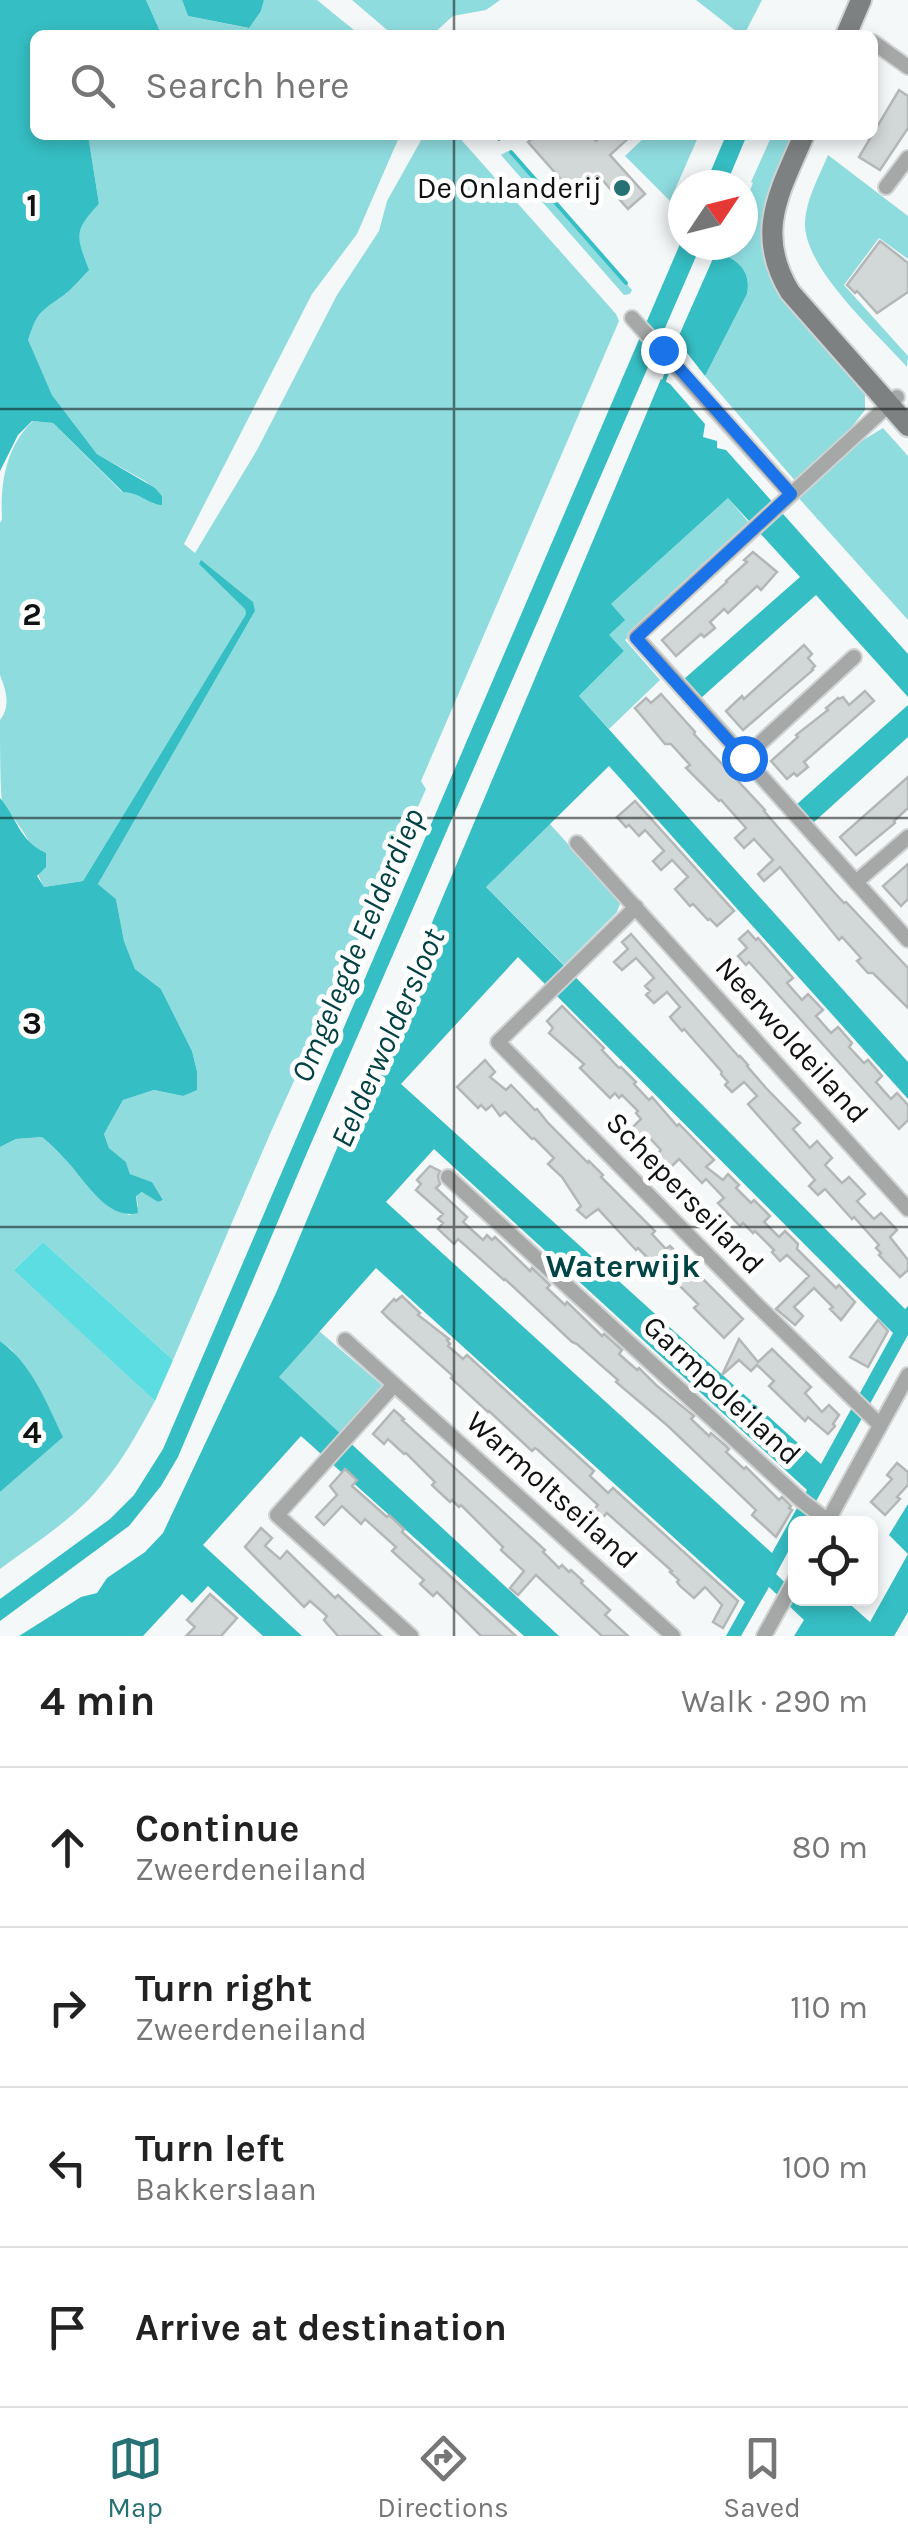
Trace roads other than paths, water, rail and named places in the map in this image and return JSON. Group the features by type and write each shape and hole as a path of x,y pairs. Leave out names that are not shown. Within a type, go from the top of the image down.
{"main road":[{"path":"856,30 861,0"},
{"path":"857,30 874,0"},
{"path":"802,140 774,210 772,247 778,269 790,292 898,404"},
{"path":"813,140 786,207 786,257 801,287 898,404 908,426"}],"street":[{"path":"878,46 908,67"},
{"path":"886,187 908,158"},
{"path":"637,322 786,499"},
{"path":"898,404 752,529 636,638 908,940"},
{"path":"744,758 854,656"},
{"path":"856,882 908,837"},
{"name":"Neerwoldeiland","path":"577,843 908,1209"},
{"name":"Scheperseiland","path":"636,907 498,1042 875,1420"},
{"name":"Garmpoleiland","path":"448,1176 819,1516"},
{"name":"Warmoltseiland","path":"345,1340 673,1636"},
{"path":"829,1516 875,1420 908,1375"},
{"path":"394,1384 277,1514 411,1636"},
{"path":"764,1636 788,1591"}],"water":[{"path":"0,0 146,0 159,30 30,30 30,140 89,140 99,204 79,234 89,270 41,313 28,340 52,395 97,454 155,488 162,496 162,505 123,492 53,423 32,421 18,435 0,471"},
{"path":"182,0 264,0 249,28 188,16"},
{"path":"724,140 745,140 732,170 711,170"},
{"path":"673,260 694,260 178,1457 129,1526 0,1621 0,1599 110,1519 134,1495 163,1449"},
{"path":"712,260 735,261 747,280 747,294 705,376 677,340"},
{"path":"661,379 705,424 703,437 717,441 717,448 726,450 908,654 908,697 816,595 701,698 684,679 800,577 728,498 611,604 625,620 609,635 624,651 579,696 908,1062 908,1099 609,766 486,887 905,1309 908,1306 908,1335 808,1516 793,1516 807,1490 434,1149 386,1202 772,1553 788,1524 788,1552 776,1574 788,1585 788,1605 769,1587 741,1636 726,1636 745,1602 376,1268 279,1377 559,1636 524,1636 301,1436 203,1545 302,1636 263,1636 208,1586 192,1603 182,1594 143,1636 19,1636 81,1597 97,1593 107,1578 145,1552 163,1533 276,1293","holes":["518,957 893,1333 821,1464 401,1084"]},
{"path":"201,560 253,602 255,611 98,884 116,899 124,941 135,969 161,989 192,1051 197,1071 197,1090 183,1096 154,1090 123,1100 104,1134 109,1148 126,1162 130,1174 152,1182 163,1200 158,1202 142,1192 136,1196 138,1213 126,1214 97,1196 42,1137 16,1139 0,1147 0,798 25,836 46,853 46,867 37,876 44,887 83,881 246,614 199,564"},
{"path":"908,705 908,737 813,823 796,805"},
{"path":"0,1341 30,1372 63,1437 0,1492"},
{"path":"908,1504 908,1554 889,1535"},
{"path":"908,1554 908,1612 894,1636 794,1636 804,1620 789,1606 852,1606 870,1622"}],"waterway":[{"path":"511,152 626,283"},
{"name":"Eelderwoldersloot","path":"663,384 668,369"}],"place":[{"name":"De Onlanderij","path":"622,188"}],"district":[{"name":"Waterwijk","path":"623,1266"}],"water label":[{"name":"Omgelegde Eelderdiep","path":"357,945"}]}
